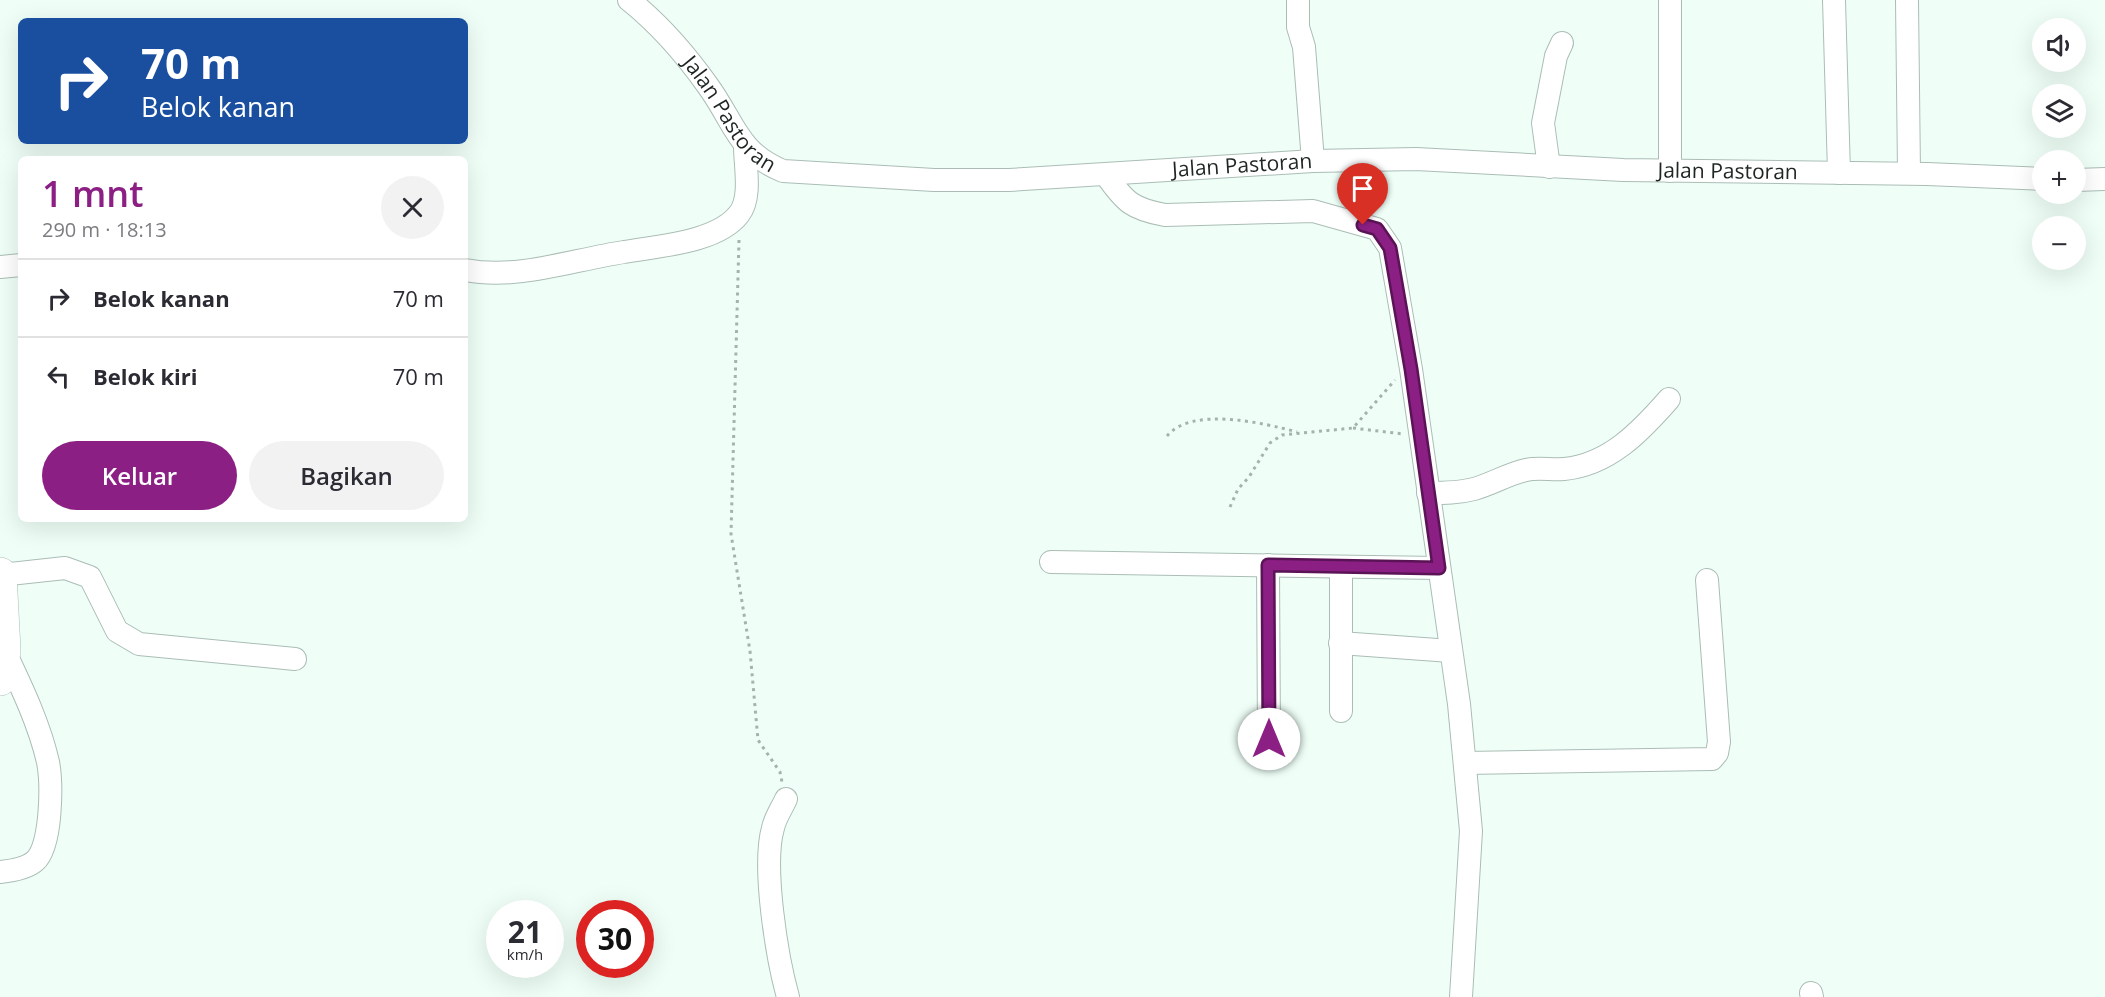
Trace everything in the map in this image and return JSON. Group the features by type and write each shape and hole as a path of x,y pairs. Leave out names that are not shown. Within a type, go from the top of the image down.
{"highway":[{"path":"0,575 1,659"}],"street":[{"name":"Jalan Pastoran","path":"629,0 682,54 709,87 745,147 766,163 783,171 945,180 1107,175 1314,161 1416,159 1670,171 1909,173 2032,179"},
{"path":"1298,0 1298,27 1304,47 1314,161"},
{"path":"1670,0 1670,171"},
{"path":"1834,0 1839,173"},
{"path":"1907,0 1909,173"},
{"path":"1549,166 1543,123 1556,56 1562,43"},
{"path":"468,271 482,273 540,270 624,252 671,247 725,226 740,214 746,194 745,147"},
{"path":"1107,175 1125,202 1146,212 1165,215 1313,212 1377,229 1390,248 1411,369 1465,763 1471,831 1461,997"},
{"path":"2086,180 2105,179"},
{"path":"0,267 18,265"},
{"path":"1428,493 1452,493 1475,489 1530,469 1565,469 1584,464 1618,449 1643,430 1669,399"},
{"path":"1051,562 1439,568"},
{"path":"1268,565 1269,739"},
{"path":"0,575 65,568 90,578 117,631 139,644 295,659"},
{"path":"1341,568 1341,711"},
{"path":"1465,763 1712,759 1717,753 1719,741 1707,580"},
{"path":"1340,643 1451,651"},
{"path":"0,872 10,871 35,861 46,840 49,806 48,764 35,719 1,659"},
{"path":"786,799 773,828 769,852 775,935 788,997"}],"path":[{"path":"740,214 731,534 750,651 758,740 780,772 786,799"},
{"path":"1353,428 1390,383 1411,369"},
{"path":"1167,436 1186,422 1210,419 1269,424 1299,433"},
{"path":"1230,507 1238,489 1249,477 1270,443 1282,435 1353,428 1399,434 1420,433"}],"route":[{"path":"1269,739 1268,565 1328,568 1439,568 1411,369 1390,248 1377,229 1363,225"}]}
